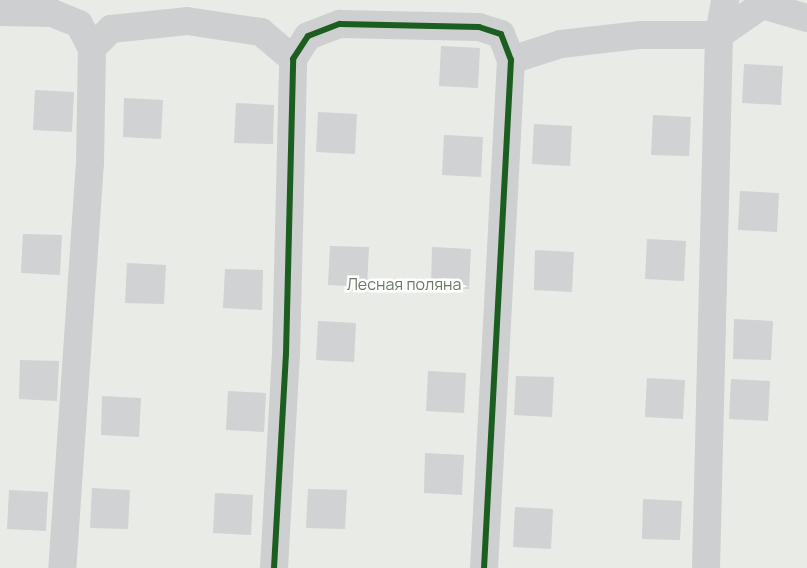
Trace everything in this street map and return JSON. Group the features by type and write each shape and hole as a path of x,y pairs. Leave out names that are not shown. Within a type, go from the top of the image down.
{"street":[{"path":"706,568 720,35 725,0"},
{"path":"511,60 561,44 640,35 720,35 762,5 807,18"},
{"path":"0,12 52,13 79,24 92,48 90,162 62,568"},
{"path":"92,48 111,29 187,20 261,32 293,59"},
{"path":"274,568 286,354 293,59 308,36 340,24 479,27 501,34 511,60 484,568"}],"green space":[{"name":"Лесная поляна","path":"0,0 807,0 807,568 0,568"}],"building":[{"path":"441,46 480,48 478,88 439,86"},
{"path":"744,64 783,66 781,105 742,103"},
{"path":"35,90 74,92 72,132 33,130"},
{"path":"124,98 163,100 161,139 123,137"},
{"path":"236,103 274,105 273,144 234,143"},
{"path":"318,112 357,114 355,154 316,152"},
{"path":"653,115 691,117 689,156 651,155"},
{"path":"534,124 572,126 570,166 532,164"},
{"path":"444,135 483,137 481,177 442,175"},
{"path":"740,191 779,193 777,232 738,230"},
{"path":"23,234 62,235 60,275 21,273"},
{"path":"647,239 686,241 684,281 645,279"},
{"path":"330,246 369,247 367,287 328,285"},
{"path":"432,247 471,249 469,289 431,287"},
{"path":"535,250 574,252 572,292 534,290"},
{"path":"127,263 166,265 164,304 125,303"},
{"path":"225,269 263,270 262,310 223,308"},
{"path":"734,319 773,321 771,360 733,359"},
{"path":"318,321 356,323 354,362 316,360"},
{"path":"20,360 59,361 57,401 19,399"},
{"path":"428,371 466,373 464,413 426,411"},
{"path":"516,376 554,377 552,417 514,415"},
{"path":"647,378 685,380 683,419 645,417"},
{"path":"731,379 770,381 768,421 729,419"},
{"path":"228,391 266,393 264,432 226,430"},
{"path":"102,396 141,398 139,437 101,435"},
{"path":"425,453 464,455 462,495 424,493"},
{"path":"92,488 130,490 128,529 90,528"},
{"path":"308,489 347,490 345,529 306,528"},
{"path":"9,490 48,492 46,531 7,529"},
{"path":"215,493 253,495 251,535 213,533"},
{"path":"643,499 682,501 680,540 642,539"},
{"path":"515,507 553,509 551,549 513,547"}],"cycle path":[{"path":"274,568 286,354 293,59 308,36 340,24 479,27 501,34 511,60 484,568"}]}
